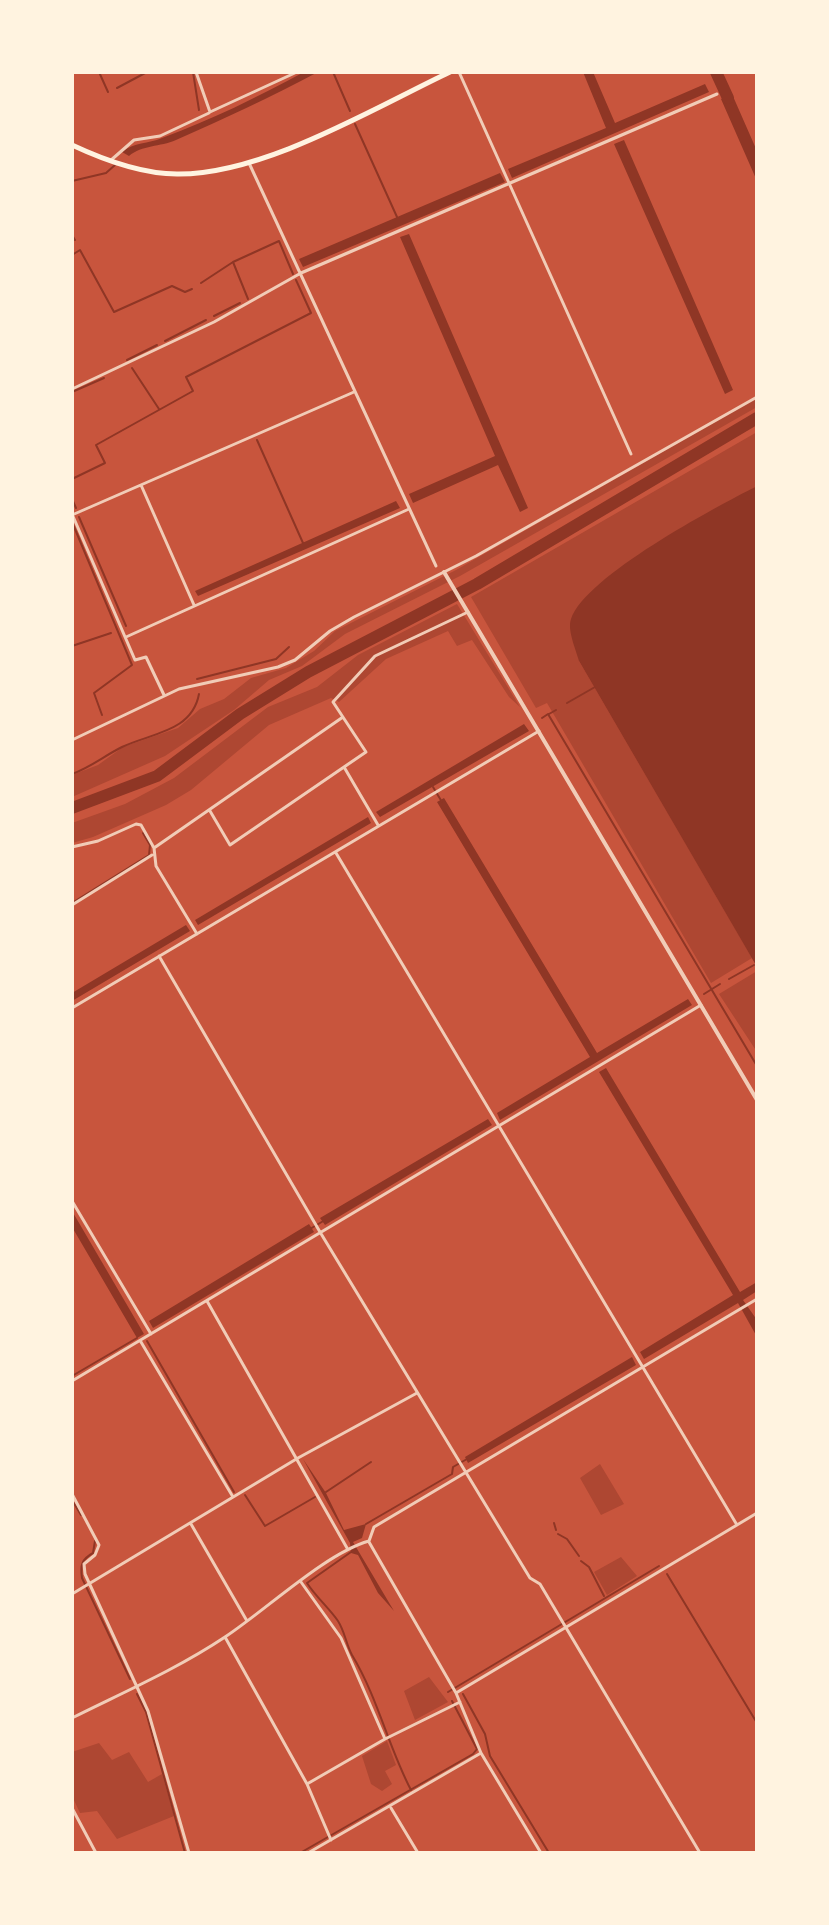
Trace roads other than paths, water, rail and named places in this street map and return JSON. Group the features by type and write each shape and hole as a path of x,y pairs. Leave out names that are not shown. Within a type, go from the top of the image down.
{"main road":[{"path":"72,145 124,165 176,174 211,172 249,163 288,148 450,72"}],"street":[{"path":"196,72 210,112"},
{"path":"110,161 134,140 160,136 297,72"},
{"path":"459,72 631,454"},
{"path":"72,389 214,322 301,273 717,94"},
{"path":"249,163 436,566"},
{"path":"164,695 146,657 135,660 72,514 355,392"},
{"path":"72,740 164,695 295,660 330,631 444,572 757,397"},
{"path":"141,485 194,605"},
{"path":"126,637 409,509"},
{"path":"444,572 757,1100"},
{"path":"210,811 230,845 366,752 333,702 375,656 468,612"},
{"path":"72,905 152,855 154,848 343,717"},
{"path":"72,1008 539,731"},
{"path":"344,767 379,827"},
{"path":"72,847 98,841 136,824 141,825 154,848"},
{"path":"336,853 735,1520"},
{"path":"152,855 197,934"},
{"path":"159,956 417,1393 530,1578 540,1584 700,1853"},
{"path":"72,1381 701,1005"},
{"path":"72,1201 151,1334"},
{"path":"541,1853 481,1753 478,1739 455,1702 456,1693 369,1541 374,1527 757,1299"},
{"path":"207,1300 347,1548"},
{"path":"140,1340 233,1497"},
{"path":"72,1594 298,1458 417,1393"},
{"path":"72,1494 99,1545 95,1555 84,1564 89,1584 137,1685 189,1853"},
{"path":"456,1693 564,1629 735,1520 757,1513"},
{"path":"191,1523 247,1621"},
{"path":"72,1718 163,1675 225,1637 347,1548 369,1541"},
{"path":"301,1582 341,1638 385,1739"},
{"path":"225,1637 307,1784 330,1837"},
{"path":"307,1784 455,1702"},
{"path":"308,1853 330,1837 391,1808 481,1753"},
{"path":"72,1808 96,1853"},
{"path":"391,1808 418,1853"}],"waterway":[{"path":"99,72 108,92"},
{"path":"117,88 147,72"},
{"path":"193,72 199,110"},
{"path":"333,72 350,111"},
{"path":"716,72 728,98"},
{"path":"355,124 397,217"},
{"path":"72,181 106,173 115,165"},
{"path":"72,235 75,240"},
{"path":"248,299 233,262 279,241 293,274"},
{"path":"72,255 80,250 114,312 172,286 185,292 192,289"},
{"path":"201,283 233,262"},
{"path":"72,479 105,463 96,445 193,391 186,377 311,313 296,280"},
{"path":"214,316 240,303"},
{"path":"165,341 206,320"},
{"path":"127,360 157,345"},
{"path":"132,368 159,409"},
{"path":"72,392 104,378"},
{"path":"72,808 157,776 240,714 308,672 477,584 757,418"},
{"path":"257,440 303,543"},
{"path":"72,499 76,508"},
{"path":"79,517 126,626"},
{"path":"72,522 132,665 94,693 102,715"},
{"path":"72,646 111,633"},
{"path":"197,679 276,659 289,647"},
{"path":"567,703 595,687"},
{"path":"72,774 122,747 179,724 195,707 199,694"},
{"path":"549,714 556,710"},
{"path":"542,718 548,714 757,1066"},
{"path":"433,787 442,802"},
{"path":"72,903 149,855 150,845 143,833"},
{"path":"729,979 754,965"},
{"path":"704,994 720,984"},
{"path":"310,1229 325,1220"},
{"path":"72,1376 137,1338"},
{"path":"147,1341 234,1492"},
{"path":"366,1524 452,1474 453,1467 467,1459"},
{"path":"326,1492 371,1462"},
{"path":"245,1495 265,1526 315,1497"},
{"path":"72,1500 81,1515"},
{"path":"554,1523 556,1530"},
{"path":"558,1534 567,1539 579,1556"},
{"path":"95,1541 93,1553 83,1563 82,1578 130,1679"},
{"path":"351,1552 307,1583 340,1625 411,1790"},
{"path":"581,1561 589,1567 604,1596"},
{"path":"448,1692 659,1566"},
{"path":"667,1574 757,1723"},
{"path":"137,1694 146,1712 185,1853"},
{"path":"463,1694 485,1734 490,1756 549,1853"},
{"path":"300,1853 473,1754 477,1749 452,1701"}]}
